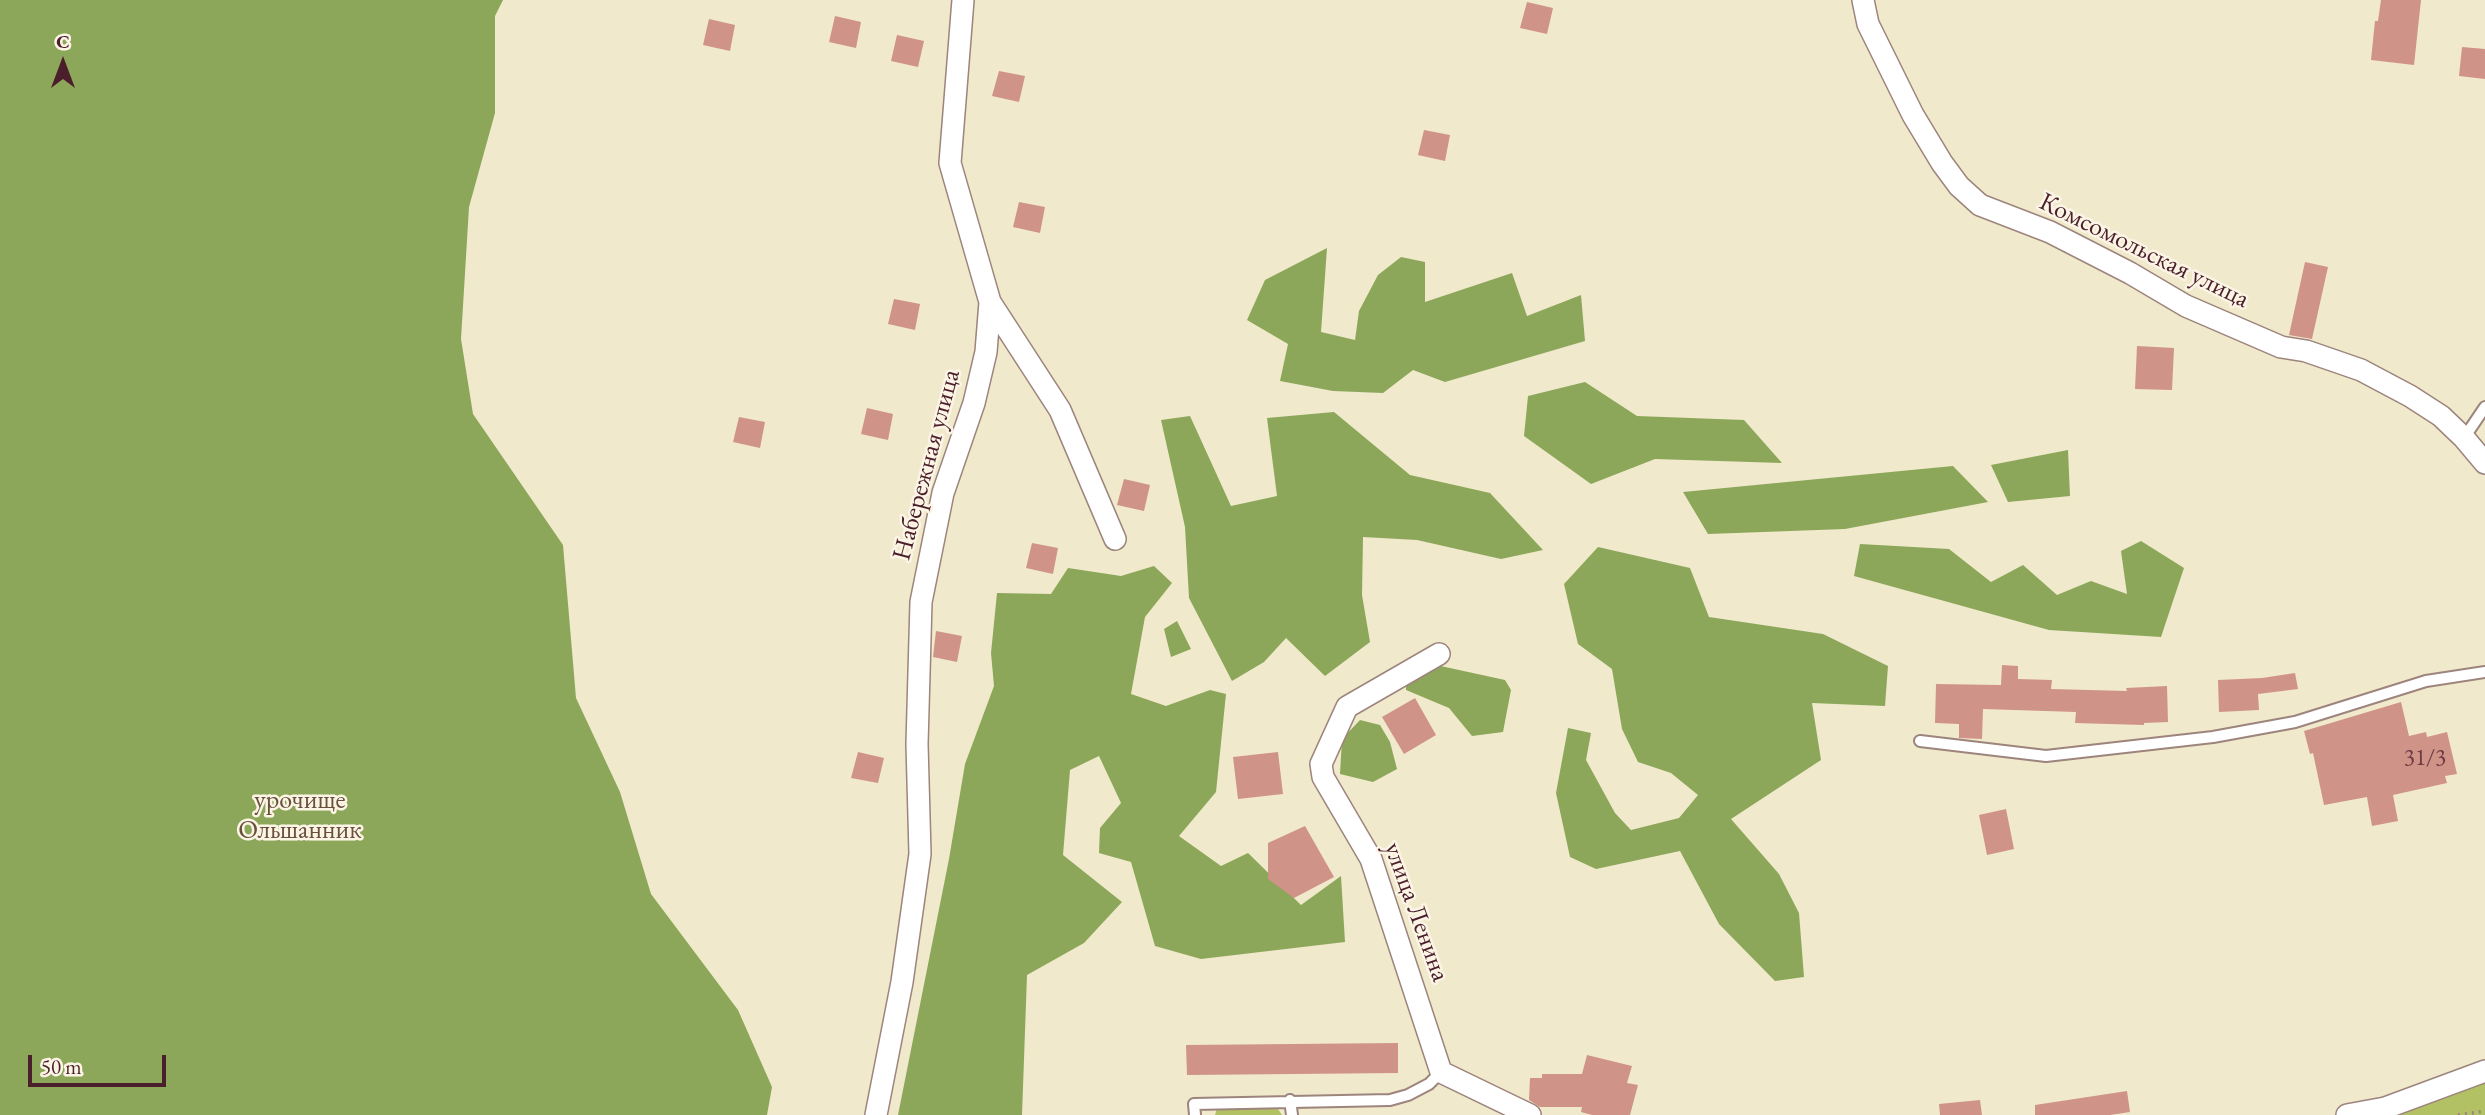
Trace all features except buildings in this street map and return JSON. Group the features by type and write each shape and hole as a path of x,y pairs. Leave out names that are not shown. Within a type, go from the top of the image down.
{"street":[{"name":"Набережная улица","path":"876,1115 902,982 920,854 917,744 921,602 943,494 974,403 986,352 990,302 950,163 963,0"},
{"name":"Комсомольская улица","path":"1863,0 1868,24 1913,115 1959,186 1980,205 2050,232 2130,273 2186,306 2281,347 2306,351 2361,370 2441,416 2485,463"},
{"path":"990,302 1060,410 1115,539"},
{"name":"улица Ленина","path":"1439,654 1347,707 1321,764 1323,777 1371,859 1441,1072"},
{"path":"2347,1115 2385,1108 2485,1071"},
{"path":"1441,1072 1530,1115"}],"lane":[{"path":"2464,438 2485,407"},
{"path":"1920,741 2046,756 2213,737 2295,722 2426,681 2485,672"},
{"path":"1195,1115 1194,1104 1390,1100 1408,1095 1429,1084 1441,1072"},
{"path":"1290,1100 1292,1115"}],"path":[{"path":"2458,1115 2485,1111"}],"green space":[{"name":"урочище Ольшанник","path":"0,0 503,0 495,16 495,113 469,207 461,339 473,414 563,545 576,698 620,792 651,894 738,1010 772,1087 767,1115 0,1115"},
{"path":"1327,248 1321,332 1355,340 1359,311 1378,275 1401,257 1425,262 1425,302 1512,273 1527,316 1581,295 1585,341 1445,382 1413,370 1383,393 1333,391 1280,381 1288,344 1247,320 1265,280"},
{"path":"1585,382 1637,416 1744,420 1782,463 1655,459 1591,484 1524,436 1528,396"},
{"path":"1334,412 1410,475 1490,493 1543,550 1501,559 1417,540 1363,537 1362,595 1370,642 1325,676 1286,638 1264,662 1232,681 1189,598 1185,527 1161,420 1190,416 1231,506 1277,496 1267,418"},
{"path":"2068,450 2070,496 2008,502 1991,465"},
{"path":"1953,466 1988,502 1845,529 1708,534 1683,492"},
{"path":"2141,541 2184,568 2161,637 2049,630 1854,576 1860,544 1949,549 1991,582 2023,565 2057,595 2091,581 2127,594 2121,551"},
{"path":"1598,547 1690,568 1709,617 1823,634 1888,666 1885,706 1812,703 1821,760 1731,819 1779,874 1799,913 1804,977 1775,981 1719,924 1680,851 1596,869 1570,857 1556,793 1568,728 1591,733 1586,760 1615,813 1631,830 1679,818 1698,795 1671,773 1638,762 1622,729 1612,669 1578,644 1564,584"},
{"path":"1154,566 1172,583 1145,617 1131,694 1166,706 1210,690 1226,694 1216,792 1179,836 1221,866 1248,853 1301,905 1341,876 1345,942 1201,959 1155,946 1131,862 1099,853 1100,828 1121,803 1099,756 1070,770 1063,855 1122,902 1084,943 1027,975 1022,1115 898,1115 965,764 994,686 991,653 997,593 1051,594 1068,568 1121,576"},
{"path":"1177,621 1191,649 1171,657 1164,629"},
{"path":"1436,665 1505,680 1511,690 1503,732 1472,736 1449,708 1406,690 1406,677"},
{"path":"1360,720 1380,725 1390,742 1397,769 1373,782 1340,774 1342,739"},
{"path":"2485,1078 2485,1115 2370,1115"},
{"path":"1276,1106 1282,1115 1215,1115 1217,1108"}]}
